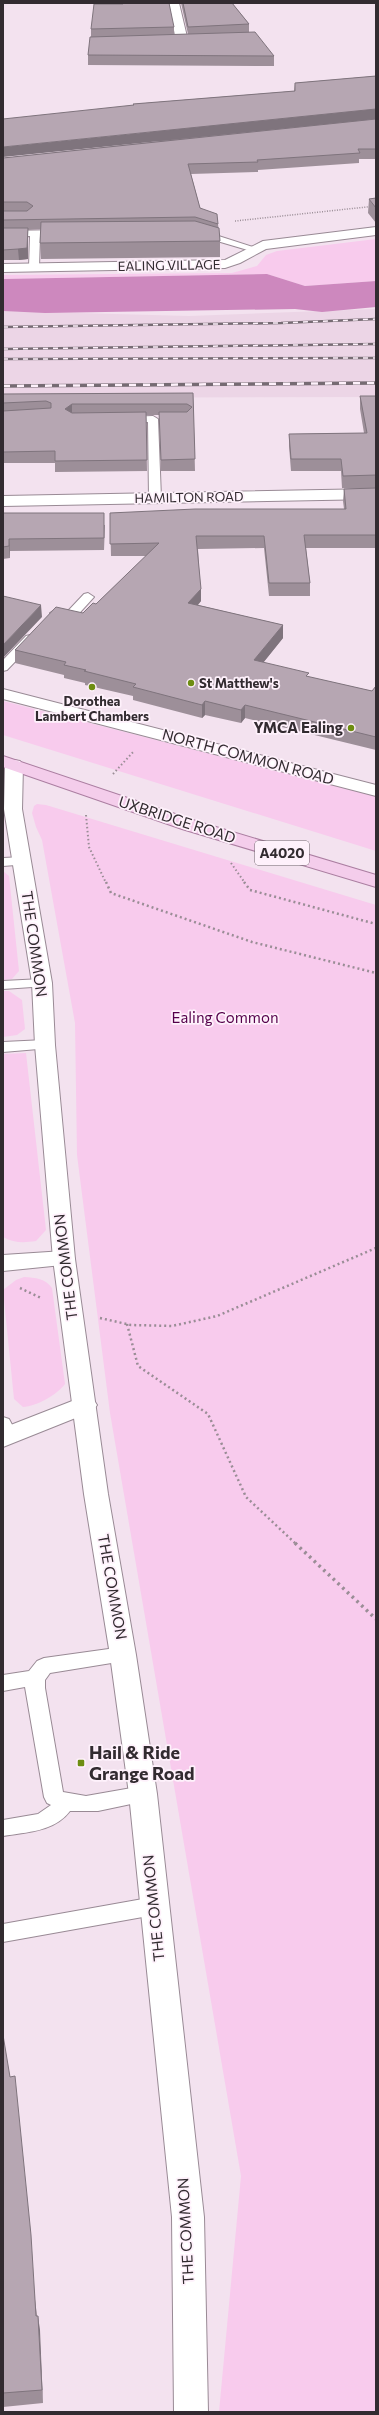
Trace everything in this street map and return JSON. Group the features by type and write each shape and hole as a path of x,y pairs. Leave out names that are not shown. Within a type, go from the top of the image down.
{"main road":[{"name":"UXBRIDGE ROAD","path":"8,763 189,825 376,881"}],"street":[{"path":"174,3 182,41"},
{"path":"168,42 197,40"},
{"name":"EALING VILLAGE","path":"3,268 225,264 242,259 254,249 276,243 376,231"},
{"name":"HAMILTON ROAD","path":"3,501 376,494"},
{"name":"NORTH COMMON ROAD","path":"3,694 151,731 376,791"},
{"name":"THE COMMON","path":"8,763 13,809 13,862 42,983 45,1045 64,1259 96,1494 123,1655 143,1794 188,2217 191,2412"},
{"path":"3,1263 64,1259"},
{"path":"5,1432 85,1405"}],"lane":[{"path":"191,232 254,249"},
{"path":"3,234 75,233"},
{"path":"34,267 35,234"},
{"path":"116,420 166,419"},
{"path":"153,420 155,498"},
{"path":"3,666 55,613 70,616 88,597"},
{"path":"3,985 42,983"},
{"path":"3,1047 45,1045"},
{"path":"3,1683 35,1678 44,1666 123,1655"},
{"path":"35,1678 54,1797 64,1803 91,1804 143,1794"},
{"path":"3,1828 46,1820 57,1814 64,1803"},
{"path":"3,1933 154,1906"}],"path":[{"path":"191,232 215,224 376,206"},
{"path":"110,778 151,731"},
{"path":"86,813 89,847 111,893 252,942 342,963 376,974"},
{"path":"230,862 250,890 376,924"},
{"path":"376,1248 217,1316 172,1326 127,1324 138,1366 208,1414 246,1497 376,1618"}],"shaded area":[{"path":"267,274 305,286 376,281 376,307 322,312 295,309 45,313 3,311 3,279"},
{"path":"376,309 376,397 3,398 3,311 189,316"}],"green space":[{"path":"376,239 376,281 305,286 267,274 3,279 3,275 232,273 257,266 266,255 277,251"},
{"path":"3,701 376,796 376,851 3,735"},
{"name":"Ealing Common","path":"37,804 46,805 376,905 376,2412 219,2412 241,2176 110,1413 77,1155 75,1023 42,840 32,813 34,806"},
{"path":"3,871 9,876 19,971 12,979 3,980"},
{"path":"3,991 9,991 22,1000 25,1029 17,1035 3,1037"},
{"path":"26,1053 46,1230 36,1241 23,1242 3,1237 3,1054"},
{"path":"24,1277 43,1280 52,1288 65,1384 57,1392 46,1399 34,1405 23,1407 14,1399 3,1290 16,1280"}],"building":[{"path":"169,3 174,27 91,29 94,4"},
{"path":"183,3 232,3 249,24 188,27"},
{"path":"255,32 274,56 88,55 90,37"},
{"path":"376,76 376,109 3,147 3,119 134,105 133,104 295,91 295,83"},
{"path":"376,119 376,149 358,149 360,153 257,160 258,162 188,164 200,208 217,214 218,224 195,217 3,220 3,211 27,211 33,206 27,202 3,202 3,158"},
{"path":"376,198 376,208 369,199"},
{"path":"195,221 219,228 220,241 40,243 41,222"},
{"path":"3,228 28,228 27,248 3,250"},
{"path":"193,393 195,459 161,460 159,412 187,412 192,407 187,404 72,404 65,409 72,413 146,412 147,460 55,461 55,451 3,452 3,411 51,408 51,403 46,401 3,403 3,394"},
{"path":"360,396 376,396 376,475 343,476 341,459 291,459 289,434 367,433"},
{"path":"376,488 376,535 304,535 310,583 269,583 264,536 196,536 201,589 188,603 283,625 254,660 309,673 306,676 372,691 376,686 376,737 245,705 241,710 205,701 202,705 133,687 136,684 64,665 66,662 15,650 56,607 83,613 93,603 96,604 159,543 110,544 110,513 195,509 346,509 344,489"},
{"path":"3,513 104,513 104,538 9,539 9,546 3,547"},
{"path":"3,596 41,605 3,645"},
{"path":"3,2035 10,2077 15,2076 31,2235 36,2316 38,2316 42,2390 3,2393"}],"railway":[{"path":"3,327 281,323 376,319"},
{"path":"3,349 376,344"},
{"path":"3,359 376,358"},
{"path":"3,386 376,383"}],"place":[{"name":"St Matthew's","path":"191,683"},
{"name":"Dorothea Lambert Chambers","path":"92,687"},
{"name":"YMCA Ealing","path":"351,728"},
{"name":"Hail & Ride Grange Road","path":"81,1763"}]}
